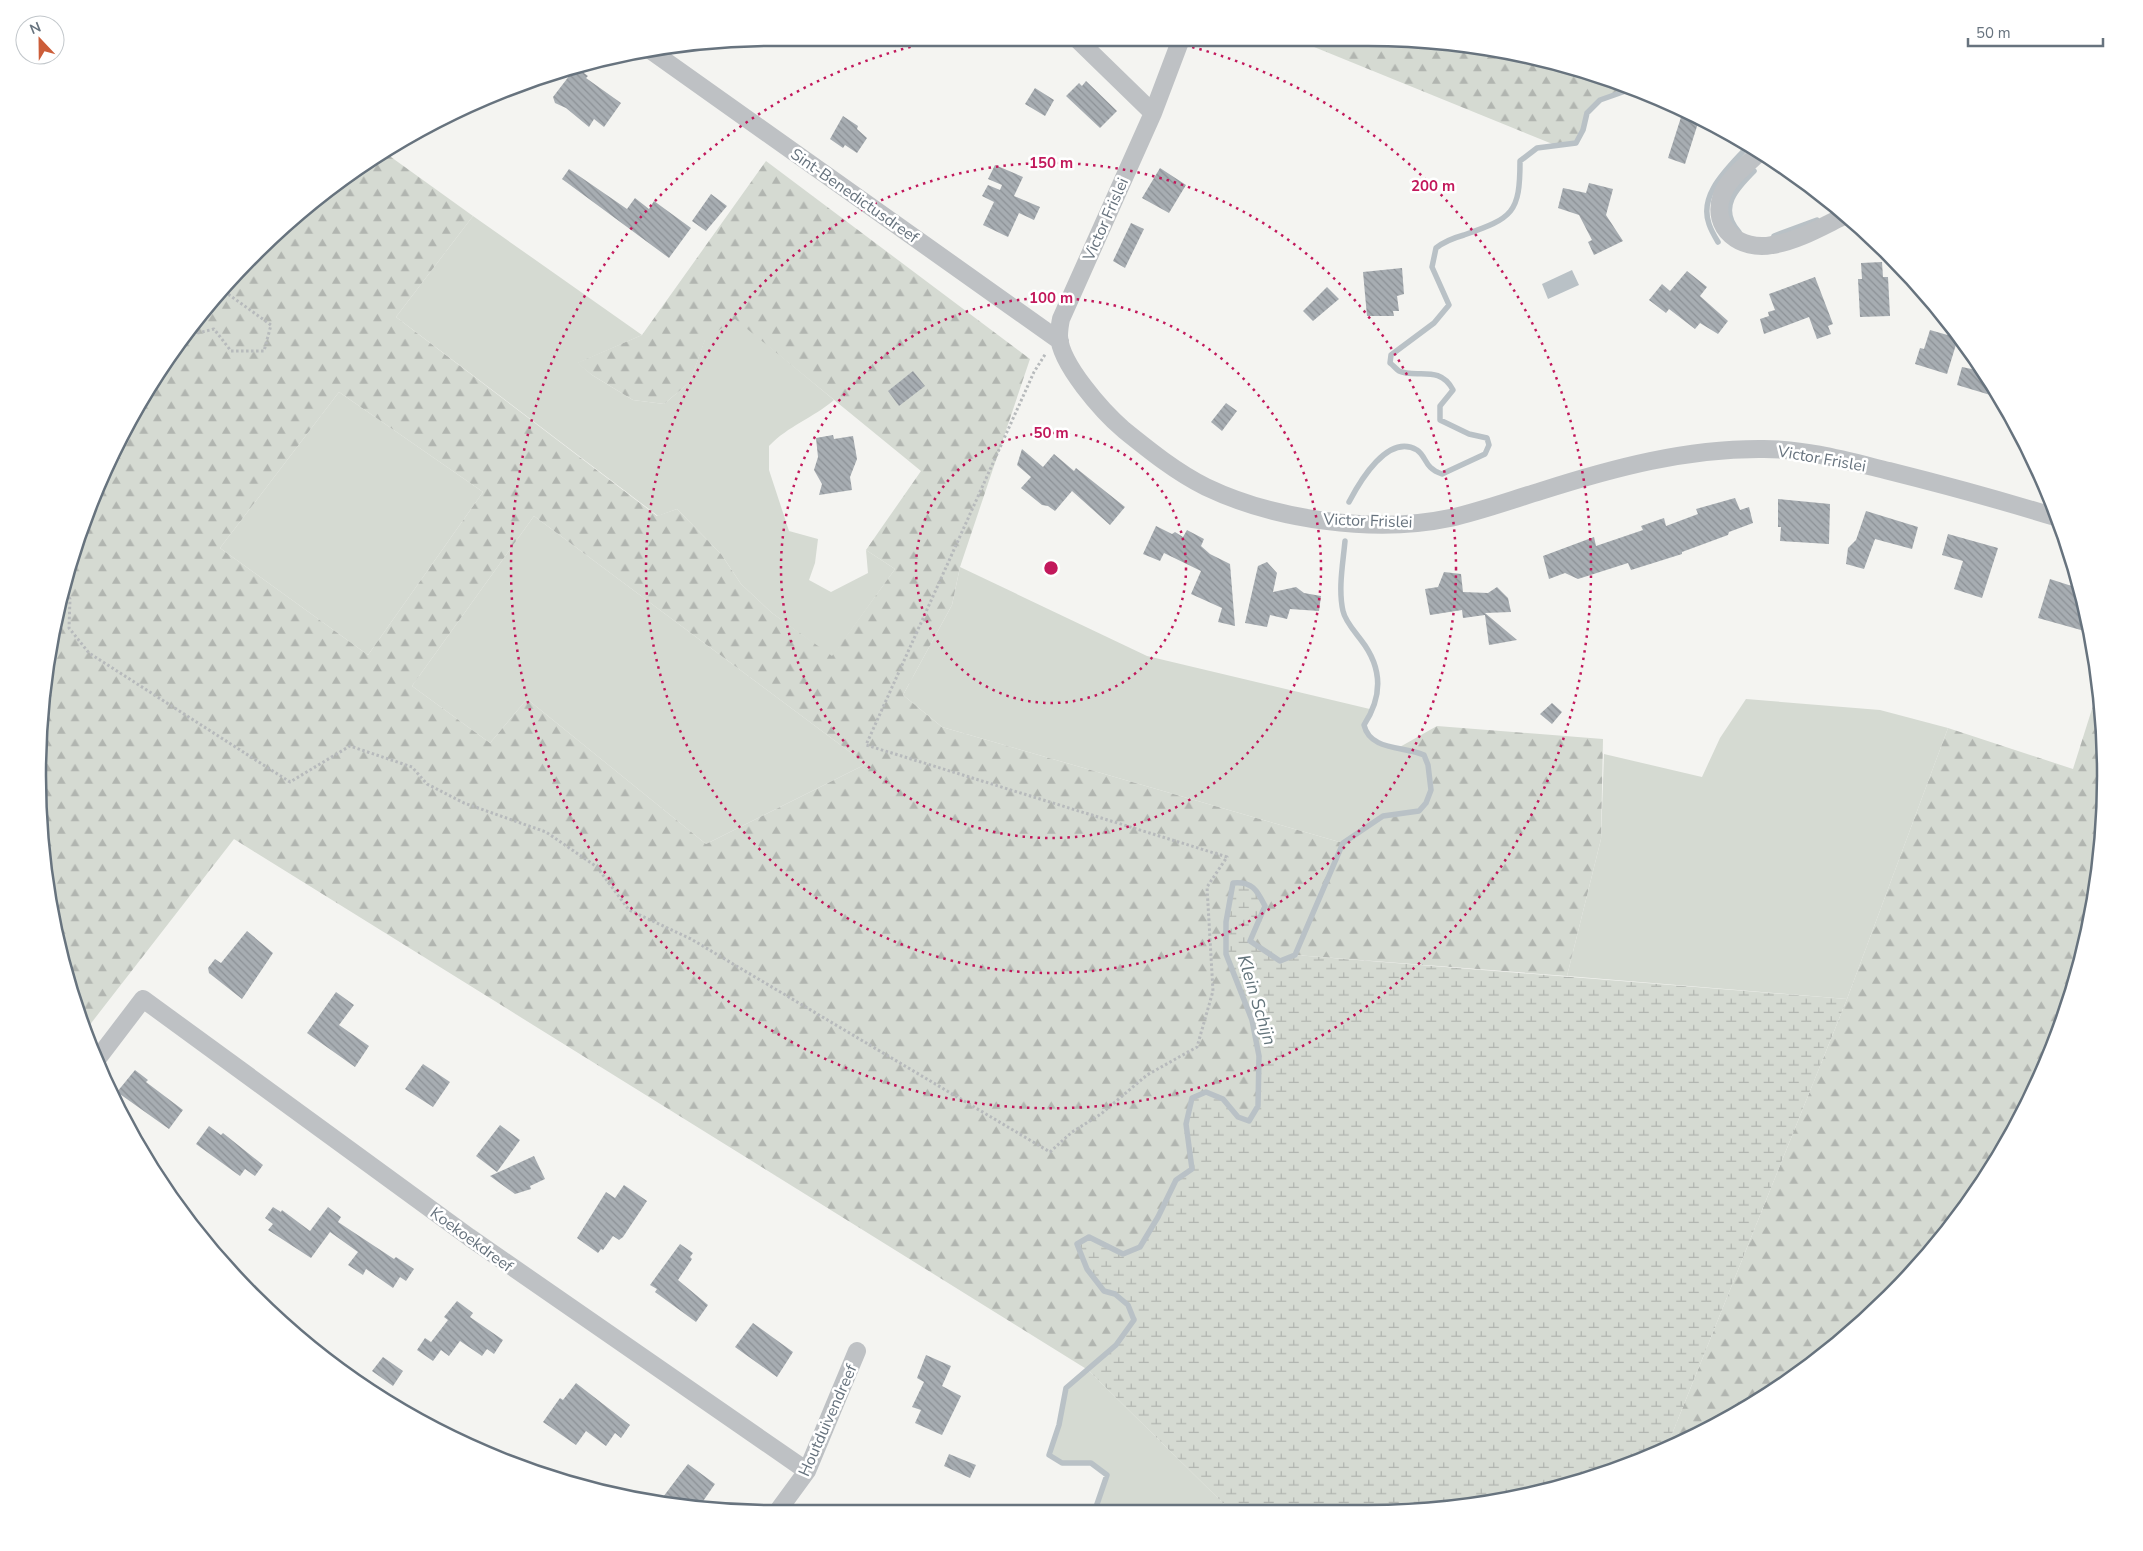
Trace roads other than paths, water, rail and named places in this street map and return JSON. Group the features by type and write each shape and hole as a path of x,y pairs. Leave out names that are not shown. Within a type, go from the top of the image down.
{"street":[{"path":"1084,46 1153,113"},
{"name":"Victor Frislei","path":"1178,46 1153,113 1061,319 1060,341 1072,367 1090,394 1109,417 1159,459 1203,485 1226,496 1295,516 1378,524 1428,522 1472,512 1625,466 1687,454 1731,449 1765,448 1829,456 1971,491 2048,515"},
{"name":"Sint-Benedictusdreef","path":"658,56 1060,341"},
{"path":"1754,158 1730,182 1722,195 1719,212 1721,224 1733,237 1746,245 1770,246 1788,241 1838,219"},
{"name":"Koekoekdreef","path":"102,1054 143,999 469,1237 807,1471"},
{"name":"Houtduivendreef","path":"782,1505 807,1471 857,1351"}],"waterway":[{"name":"Klein Schijn","path":"1349,502 1360,483 1376,462 1386,453 1396,448 1406,446 1417,450 1432,469 1442,474 1485,454 1489,445 1487,438 1469,434 1440,420 1440,406 1453,390 1448,382 1435,375 1399,371 1390,363 1391,355 1434,323 1449,305 1432,267 1436,248 1449,240 1493,224 1503,218 1515,203 1520,178 1520,161 1537,148 1576,143 1583,130 1587,113 1600,100 1622,92"},
{"path":"1718,242 1709,224 1708,202 1718,181 1744,151"},
{"path":"1739,232 1730,215 1730,207 1736,191 1754,171"},
{"path":"1774,236 1817,220"},
{"name":"Klein Schijn","path":"1097,1505 1107,1475 1091,1463 1062,1463 1049,1455 1059,1425 1066,1388 1116,1345 1134,1320 1128,1305 1115,1294 1104,1291 1087,1269 1077,1244 1089,1237 1123,1254 1140,1247 1158,1217 1176,1180 1192,1169 1186,1124 1192,1098 1206,1092 1223,1099 1238,1117 1249,1121 1258,1106 1259,1056 1252,1020 1226,954 1226,922 1233,883 1249,885 1259,895 1265,906 1250,941 1280,961 1295,955 1343,843 1383,816 1419,811 1426,803 1431,790 1428,765 1424,755 1380,744 1367,733 1364,725 1375,703 1378,682 1368,650 1348,622 1343,611 1341,585 1345,541"}]}
